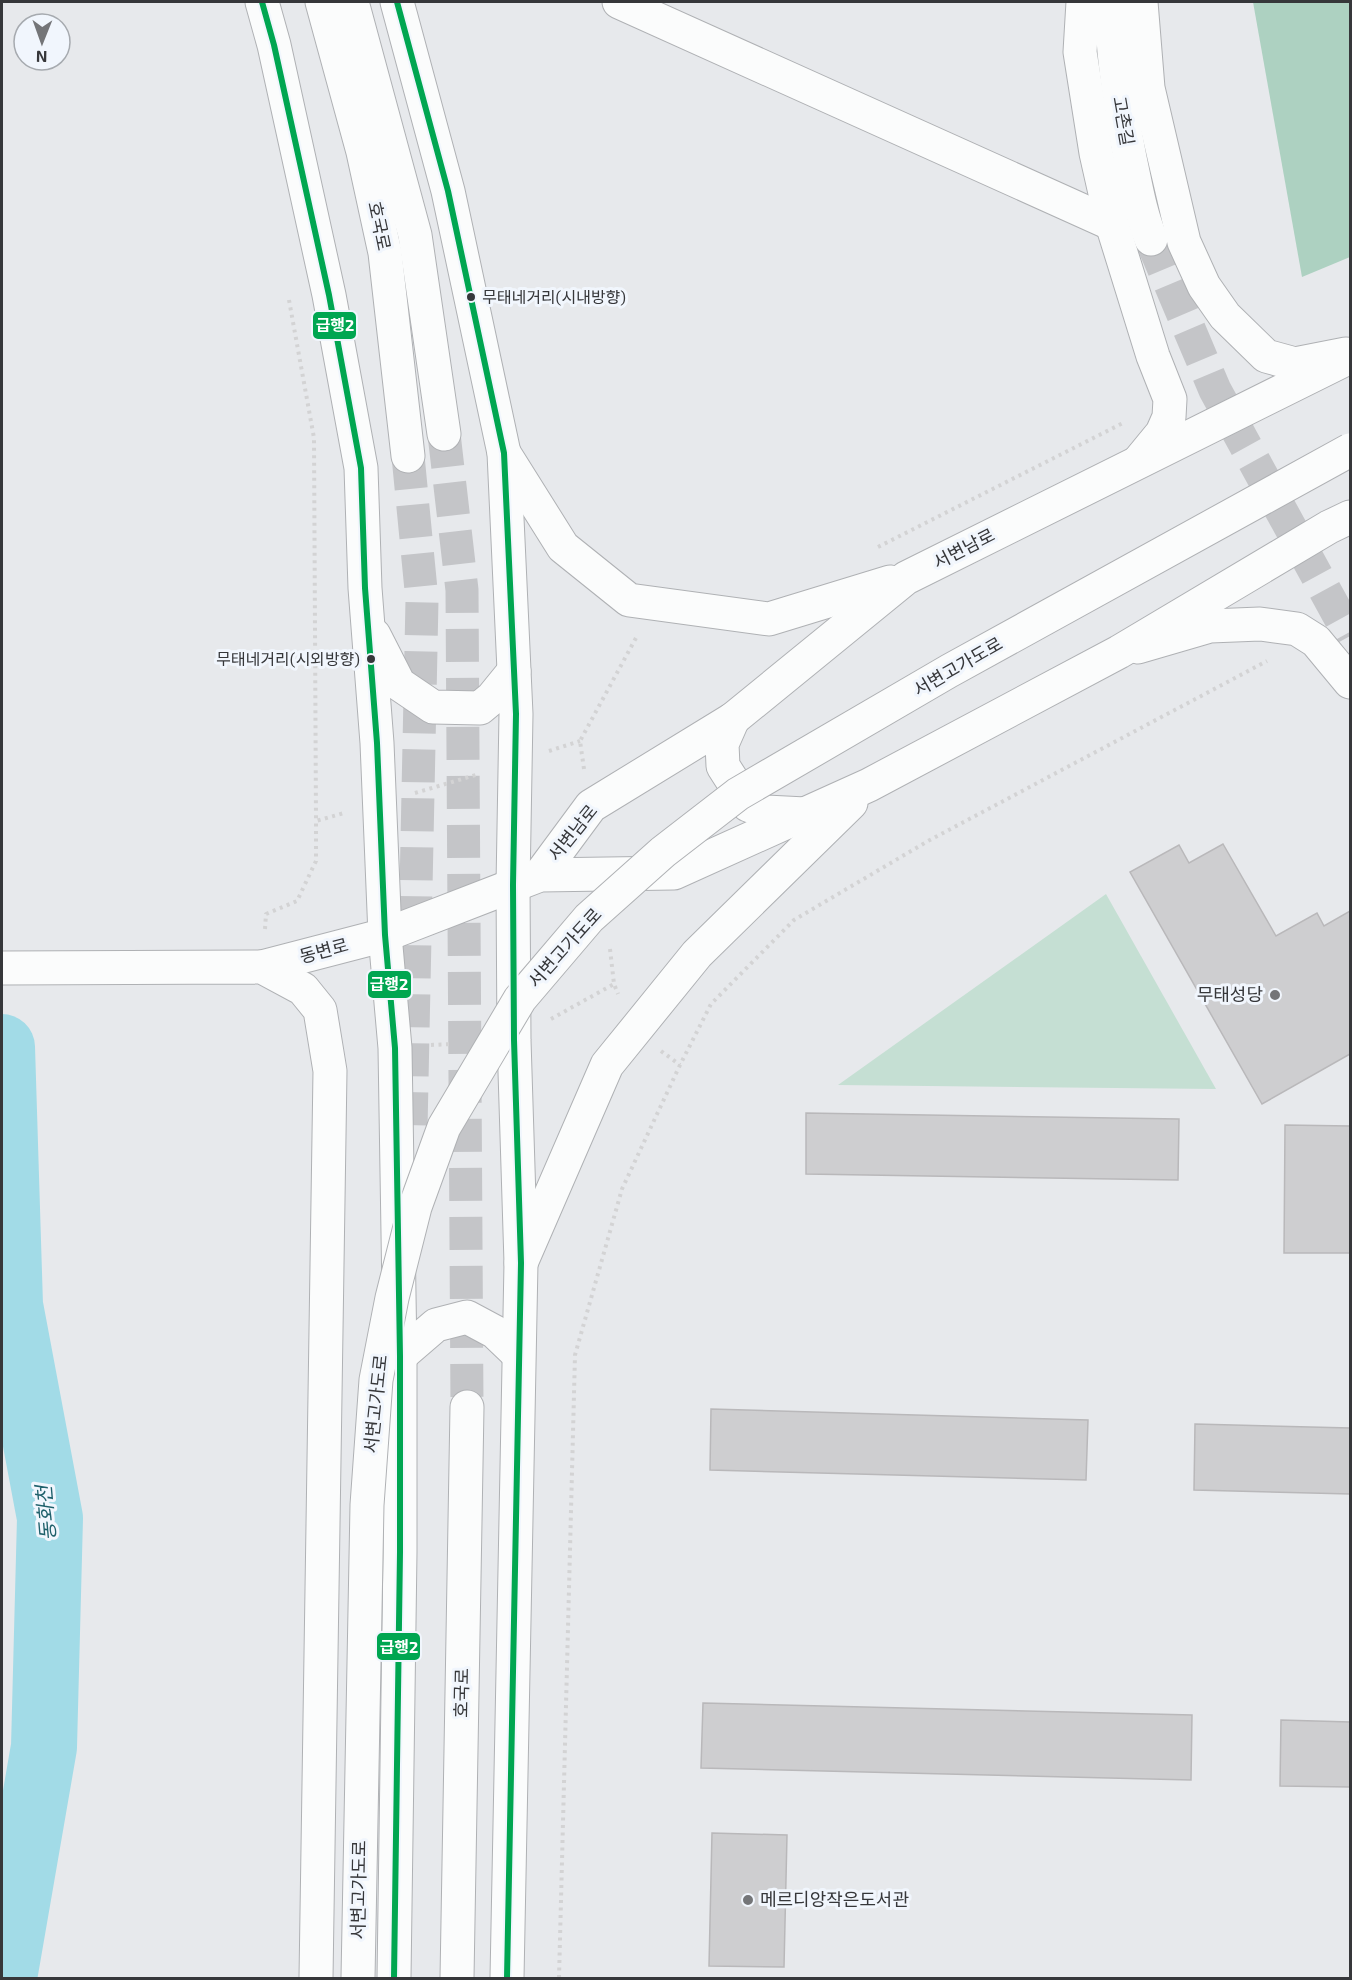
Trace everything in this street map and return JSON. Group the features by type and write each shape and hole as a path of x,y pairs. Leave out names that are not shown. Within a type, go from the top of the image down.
{"main road":[{"path":"262,2 274,45 329,295 361,468 385,935 395,1048 400,1356 400,1552 394,1978"},
{"name":"호국로","path":"322,2 363,152 385,253 408,456"},
{"name":"호국로","path":"352,2 416,235 444,434"},
{"path":"397,2 448,191 504,453 526,880 514,1040 520,1263 507,1978"},
{"path":"619,2 1112,224"},
{"path":"1083,2 1080,52 1096,153 1112,224 1153,356 1170,399 1169,417 1162,433 1139,461"},
{"name":"고촌길","path":"1111,2 1112,45 1119,103 1141,214 1151,239"},
{"path":"1141,2 1148,88 1184,242 1204,286 1225,316 1266,356 1295,364 1350,355"},
{"name":"서변남로","path":"526,880 591,806 733,719 906,578 1350,355"},
{"name":"서변고가도로","path":"359,1978 367,1505 376,1380 392,1298 415,1207 444,1127 520,999 589,918 663,852 738,794 949,671 1350,450"},
{"path":"504,453 563,547 629,600 768,619 906,578"},
{"name":"서변남로","path":"526,880 674,873 809,814 869,785 1119,652 1329,527 1350,517"},
{"path":"368,623 399,684 433,707 480,708 492,698 514,671"},
{"path":"1119,652 1210,627 1260,624 1297,629 1347,664"},
{"path":"733,719 722,744 723,766 748,805 766,812 809,814"},
{"path":"520,1263 607,1065 697,954 869,785"},
{"name":"동변로","path":"262,967 385,935 526,880"},
{"path":"2,968 262,967 303,989 320,1010 330,1071 316,1978"},
{"path":"400,1356 436,1324 467,1317 495,1332 518,1354"},
{"name":"호국로","path":"457,1978 467,1407"},
{"path":"359,1978 396,1914"}],"path":[{"path":"559,1978 574,1355 622,1189 711,1004 794,920 928,841 1276,656"}],"green space":[{"path":"1253,2 1350,2 1350,257 1302,277"},
{"path":"1106,894 1216,1089 838,1085"}],"building":[{"name":"무태성당","path":"1223,844 1276,936 1317,913 1324,926 1350,911 1350,1054 1262,1104 1130,872 1179,845 1189,863"},
{"path":"806,1113 1179,1119 1178,1180 806,1174"},
{"path":"1285,1125 1350,1126 1350,1253 1284,1253"},
{"path":"711,1409 1088,1420 1086,1480 710,1470"},
{"path":"1195,1424 1350,1428 1350,1494 1194,1490"},
{"path":"703,1703 1192,1715 1191,1780 701,1768"},
{"path":"1281,1720 1350,1722 1350,1787 1280,1786"},
{"name":"메르디앙작은도서관","path":"712,1833 787,1835 784,1967 709,1966"}],"waterway":[{"name":"동화천","path":"2,1047 10,1305 50,1518 44,1747 4,1978"}],"tunnel":[{"path":"1151,239 1215,390 1350,636"},
{"path":"444,434 462,590 467,1407"},
{"path":"408,456 422,600 411,1129"}],"transit line":[{"name":"급행2","path":"262,2 274,45 329,295 361,468 365,588 377,743 385,935 395,1048 400,1356 400,1552 394,1978"},
{"name":"급행2","path":"397,2 448,191 504,453 516,714 513,885 514,1040 521,1263 507,1978"}],"place":[{"name":"무태네거리(시내방향)","path":"471,297"},
{"name":"무태네거리(시외방향)","path":"371,659"},
{"name":"무태성당","path":"1275,995"},
{"name":"메르디앙작은도서관","path":"748,1900"}]}
